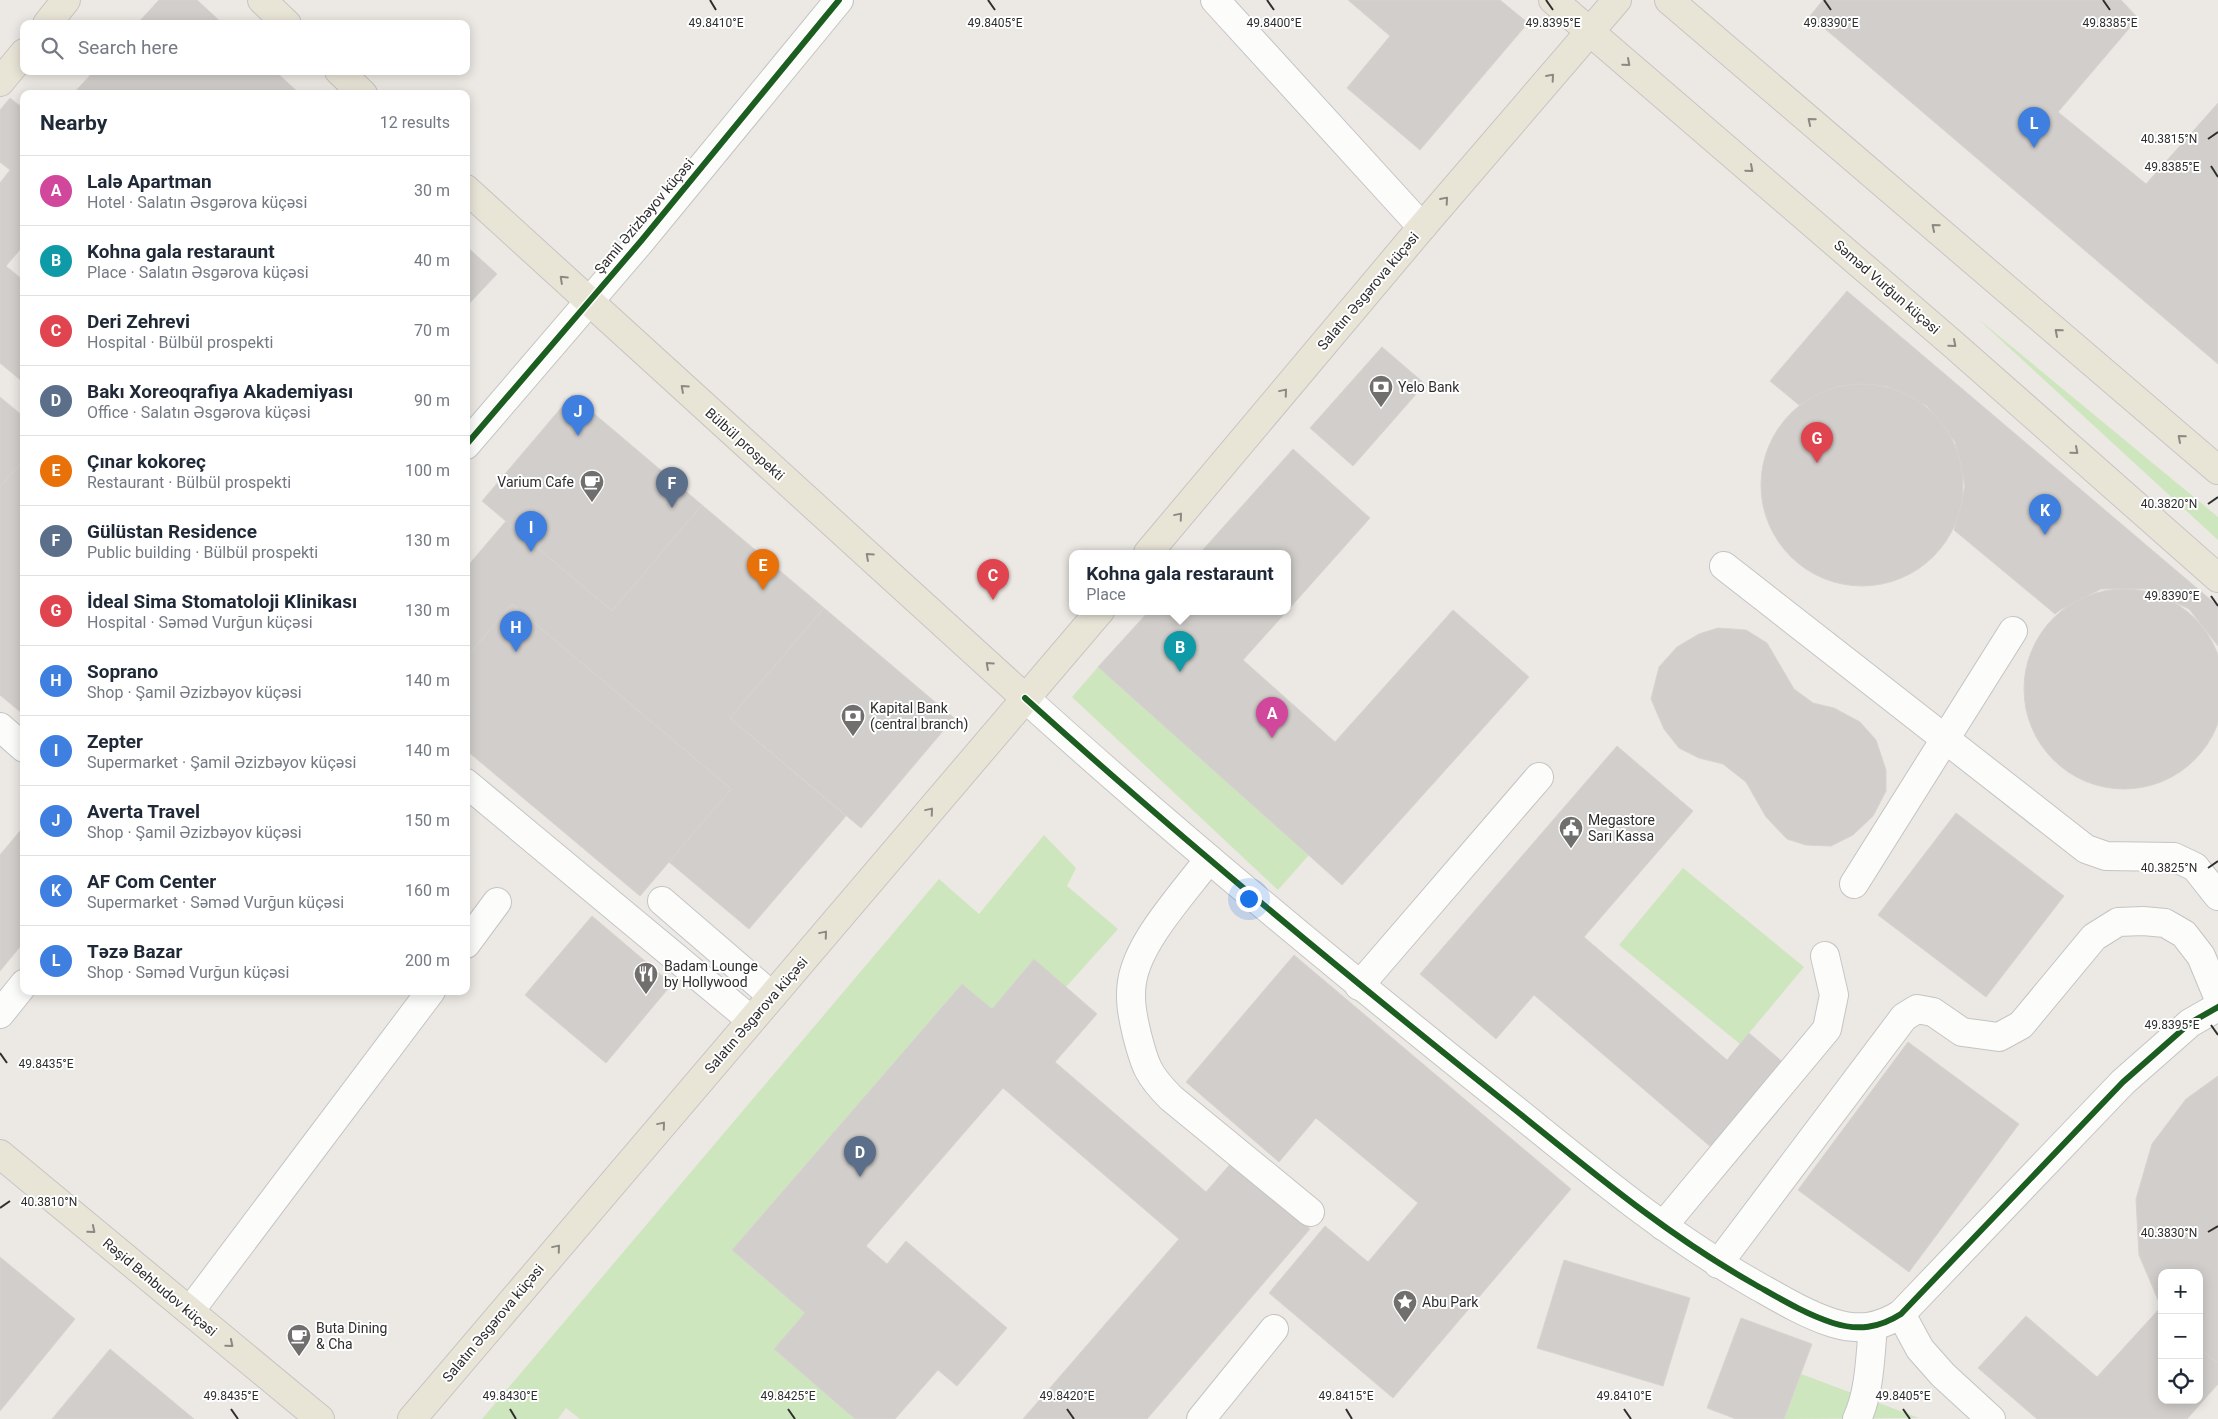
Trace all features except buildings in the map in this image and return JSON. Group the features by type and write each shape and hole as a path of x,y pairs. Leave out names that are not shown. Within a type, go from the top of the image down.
{"main road":[{"path":"50,20 66,0"},
{"path":"262,0 284,20"},
{"name":"Səməd Vurğun küçəsi","path":"1553,0 1954,345 2218,578"},
{"name":"Salatın Əsgərova küçəsi","path":"1151,550 1616,0"},
{"path":"1669,0 2218,470"},
{"path":"0,82 20,58"},
{"path":"343,75 359,90"},
{"name":"Bülbül prospekti","path":"470,193 1026,698"},
{"name":"Salatın Əsgərova küçəsi","path":"412,1419 1097,615"},
{"name":"Rəşid Behbudov küçəsi","path":"0,1154 320,1419"}],"street":[{"name":"Şamil Əzizbəyov küçəsi","path":"470,441 641,241 839,0"},
{"path":"1215,0 1422,227"},
{"path":"1724,566 2086,849 2106,856 2174,857 2195,867 2218,896"},
{"path":"1854,884 2013,632"},
{"path":"1026,698 1209,860 1359,986 1663,1226 1718,1264 1787,1303 1833,1323 1873,1327 1887,1323 1901,1314 2123,1082 2190,1023 2218,1007"},
{"path":"0,727 20,744"},
{"path":"1359,986 1538,777"},
{"path":"470,786 751,1020"},
{"path":"1209,860 1144,946 1132,982 1132,1014 1146,1067 1155,1082 1171,1098 1310,1212"},
{"path":"662,901 772,996"},
{"path":"470,939 497,902"},
{"path":"1718,1264 1904,1018 1917,1008 1934,1012 1962,1032 1998,1037 2021,1025 2094,938 2118,922 2143,921 2164,923 2184,934 2202,956 2218,996"},
{"path":"1663,1226 1827,1029 1834,995 1825,956"},
{"path":"0,1014 20,989"},
{"path":"190,1311 428,995"},
{"path":"1901,1314 1920,1348 1943,1375 1991,1419"},
{"path":"1857,1419 1863,1406 1868,1380 1873,1327"},
{"path":"1201,1419 1274,1329"}],"green space":[{"path":"1977,318 2218,517 2218,540"},
{"path":"1098,667 1309,855 1278,890 1072,697"},
{"path":"1044,835 1076,868 1067,886 1118,929 1066,987 1034,960 992,1009 962,984 732,1250 805,1313 774,1349 855,1419 580,1419 566,1408 558,1419 482,1419 939,879 979,914"},
{"path":"1683,868 1804,967 1740,1044 1619,945"},
{"path":"1801,1374 1919,1418 1784,1419"}],"cycle path":[{"path":"470,440 641,241 839,0"},
{"path":"1025,698 1266,907 1630,1201 1722,1265 1802,1310 1833,1323 1851,1327 1868,1327 1893,1319 1901,1314 2123,1082 2190,1023 2218,1007"}],"place":[{"name":"Tәzә Bazar","path":"2034,148"},
{"name":"Yelo Bank","path":"1381,408"},
{"name":"Averta Travel","path":"578,436"},
{"name":"İdeal Sima Stomatoloji Klinikası","path":"1817,463"},
{"name":"Varium Cafe","path":"592,503"},
{"name":"Gülüstan Residence","path":"672,508"},
{"name":"AF Com Center","path":"2045,535"},
{"name":"Zepter","path":"531,552"},
{"name":"Çınar kokoreç","path":"763,590"},
{"name":"Deri Zehrevi","path":"993,600"},
{"name":"Soprano","path":"516,652"},
{"name":"Kohna gala restaraunt","path":"1180,672"},
{"name":"Kapital Bank (central branch)","path":"853,737"},
{"name":"Lalә Apartman","path":"1272,738"},
{"name":"Megastore Sarı Kassa","path":"1571,849"},
{"name":"Badam Lounge by Hollywood","path":"646,995"},
{"name":"Bakı Xoreoqrafiya Akademiyası","path":"860,1177"},
{"name":"Abu Park","path":"1405,1323"},
{"name":"Buta Dining & Cha","path":"299,1357"}]}
